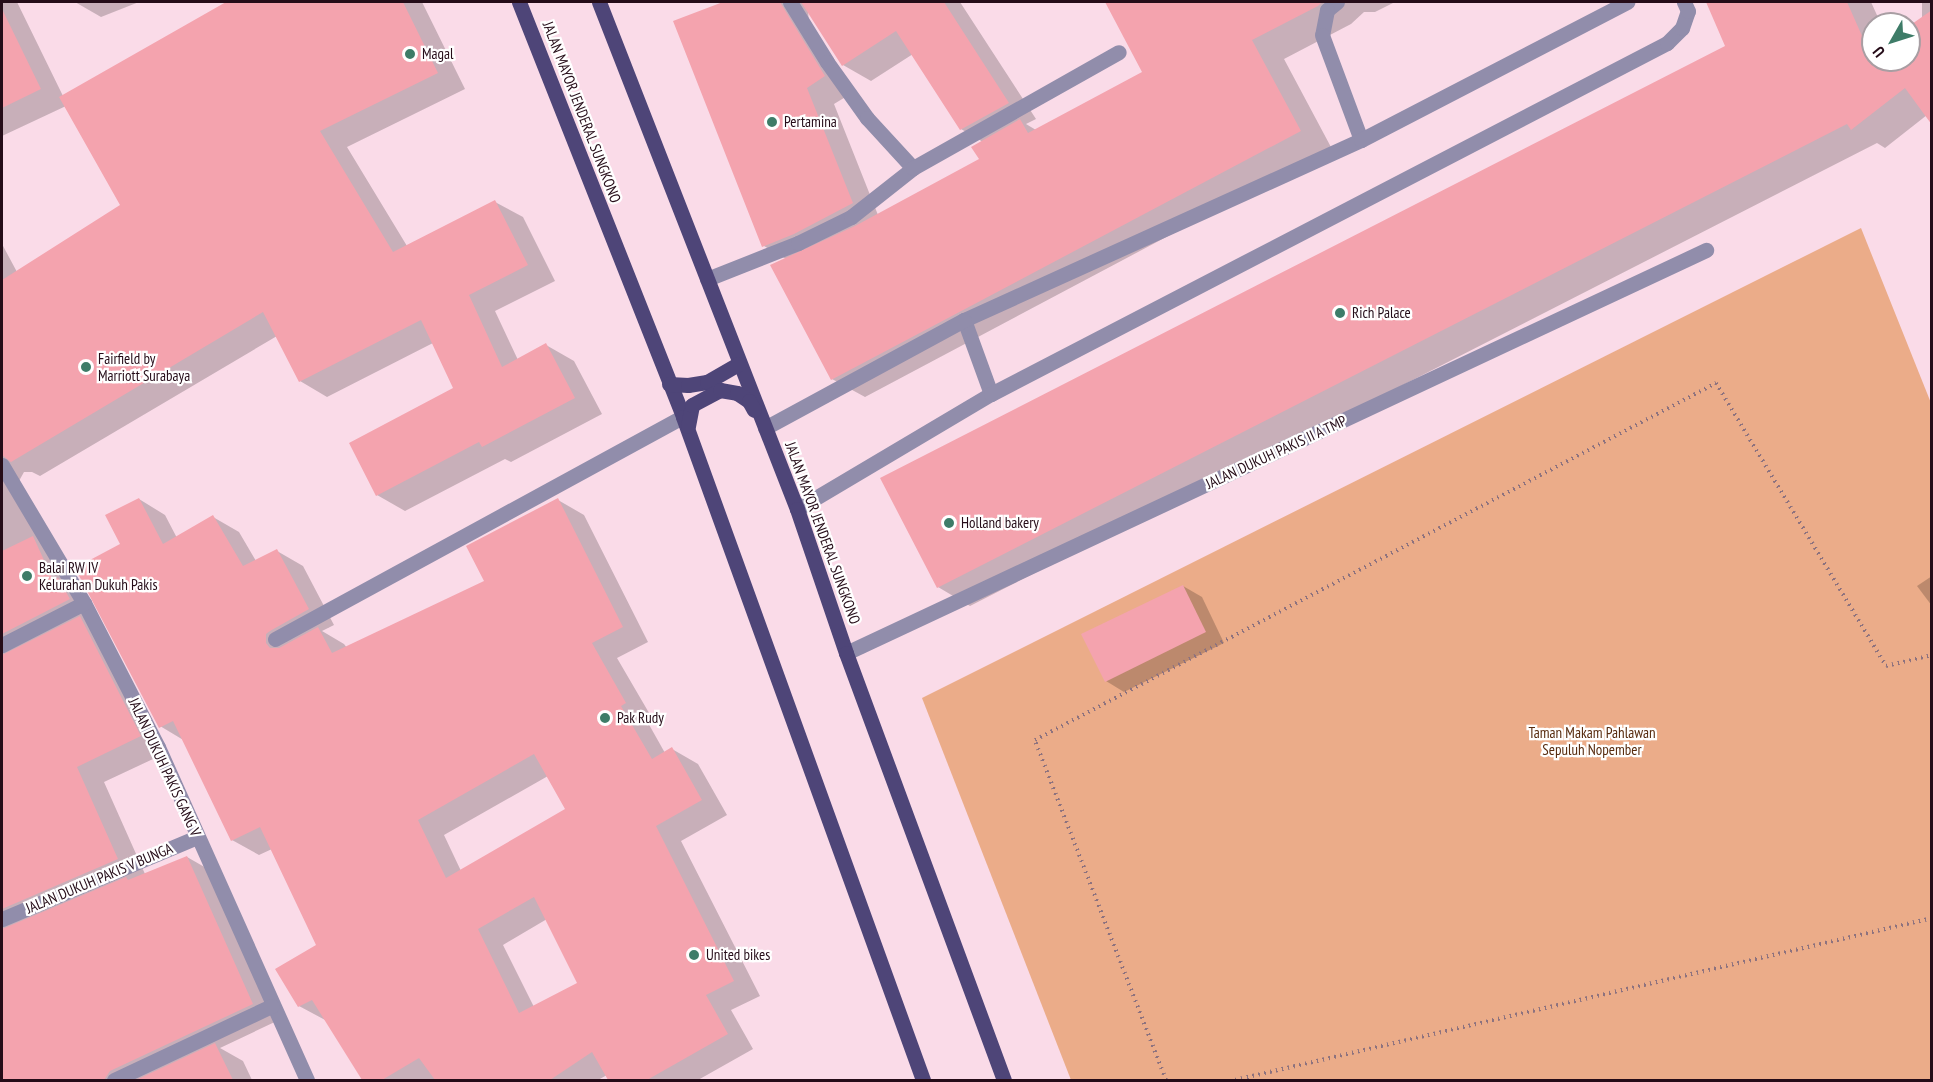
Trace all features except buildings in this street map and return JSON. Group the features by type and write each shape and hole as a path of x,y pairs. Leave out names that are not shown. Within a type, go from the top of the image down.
{"main road":[{"name":"JALAN MAYOR JENDERAL SUNGKONO","path":"519,2 683,417 923,1080"},
{"name":"JALAN MAYOR JENDERAL SUNGKONO","path":"603,3 738,364 797,508 846,653 1004,1080"},
{"path":"669,384 688,386 707,382 738,364"},
{"path":"688,432 688,415 692,405 720,390 737,393 749,401 765,428"}],"street":[{"path":"790,2 827,62 867,118 913,168"},
{"path":"1337,2 1327,10 1322,35 1360,140"},
{"path":"765,428 964,320 1360,140 1627,2"},
{"path":"797,508 992,394 1667,43 1682,28 1688,11 1684,2"},
{"path":"707,279 798,243 851,217 913,168 1119,52"},
{"name":"JALAN DUKUH PAKIS II A TMP","path":"846,653 1706,250"},
{"path":"964,320 992,394"},
{"path":"274,639 683,417"},
{"name":"JALAN DUKUH PAKIS GANG V","path":"2,465 84,603 158,747 271,1006 307,1080"},
{"path":"2,645 84,603"},
{"name":"JALAN DUKUH PAKIS V BUNGA","path":"2,919 197,837"},
{"path":"114,1080 271,1006"}],"path":[{"path":"1166,1080 1035,740 1716,383 1886,666 1932,655"},
{"path":"1236,1080 1932,918"}],"green space":[{"name":"Taman Makam Pahlawan Sepuluh Nopember","path":"1861,228 1931,403 1931,1080 1071,1080 922,698"}],"place":[{"name":"Magal","path":"410,54"},
{"name":"Pertamina","path":"772,122"},
{"name":"Rich Palace","path":"1340,313"},
{"name":"Fairfield by Marriott Surabaya","path":"86,367"},
{"name":"Holland bakery","path":"949,523"},
{"name":"Balai RW IV Kelurahan Dukuh Pakis","path":"27,576"},
{"name":"Pak Rudy","path":"605,718"},
{"name":"United bikes","path":"694,955"}]}
